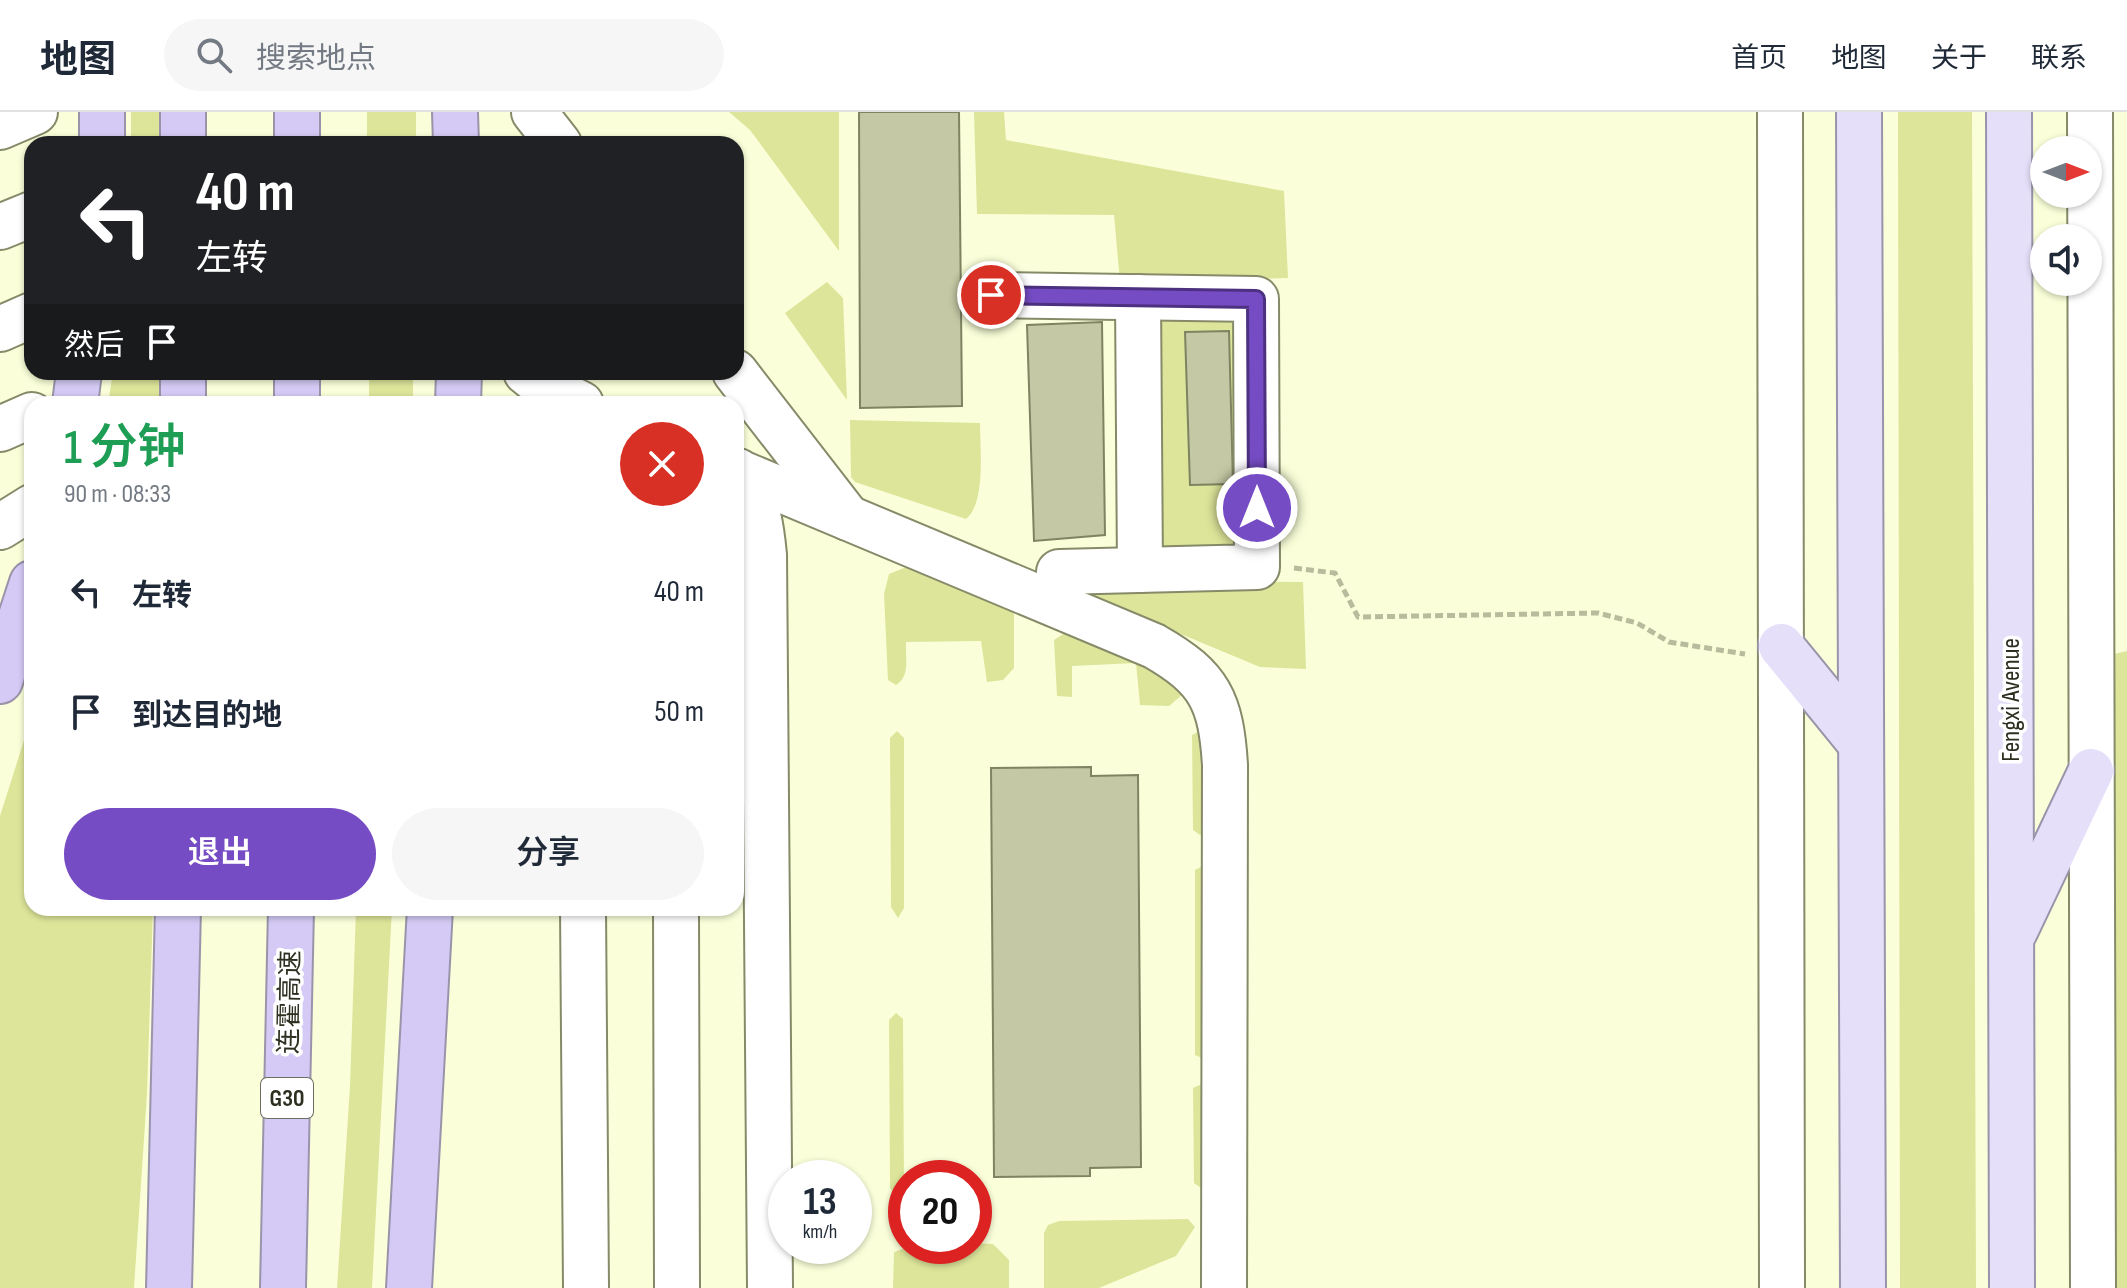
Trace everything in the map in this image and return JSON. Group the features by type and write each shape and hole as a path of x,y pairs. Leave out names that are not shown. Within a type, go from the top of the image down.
{"highway":[{"path":"183,112 183,136"},
{"path":"297,112 297,136"},
{"path":"455,112 456,136"},
{"path":"0,681 24,608"},
{"path":"169,1288 178,916"},
{"name":"连霍高速","path":"283,1288 291,916"},
{"path":"409,1288 430,916"}],"main road":[{"path":"1859,112 1863,1288"},
{"name":"Fengxi Avenue","path":"2009,112 2012,1288"},
{"path":"1781,651 1861,744"},
{"path":"2011,940 2091,771"}],"street":[{"path":"0,127 35,112"},
{"path":"534,112 553,136"},
{"path":"1780,112 1782,1288"},
{"path":"2090,112 2093,1288"},
{"path":"0,227 24,217"},
{"path":"991,295 1256,299 1257,567 1059,572 1058,605"},
{"path":"1138,297 1140,570"},
{"path":"0,329 24,318"},
{"path":"60,396 74,380"},
{"path":"741,380 850,520"},
{"path":"541,387 562,396"},
{"path":"0,429 24,418"},
{"path":"744,474 1154,646 1185,664 1202,681 1216,702 1223,730 1224,1288"},
{"path":"744,480 751,489 761,519 764,555 770,1288"},
{"path":"0,527 24,512"},
{"path":"583,916 586,1288"},
{"path":"676,916 677,1288"}],"path":[{"path":"1257,567 1308,568 1335,573 1358,617 1598,613 1637,623 1669,642 1726,653 1781,651"}],"green space":[{"path":"131,112 169,112 170,136 131,136"},
{"path":"367,112 416,112 416,136 367,136"},
{"path":"729,112 839,112 839,251 750,130"},
{"path":"974,112 1004,112 1006,140 1284,191 1288,278 1120,282 1114,215 977,214"},
{"path":"1898,112 1972,112 1976,1288 1900,1288"},
{"path":"827,282 843,298 847,400 785,313"},
{"path":"1160,307 1238,311 1240,544 1229,556 1161,559"},
{"path":"112,380 168,380 167,396 109,396"},
{"path":"369,380 413,380 413,396 369,396"},
{"path":"850,420 980,423 979,488 977,501 966,519 855,482 851,477"},
{"path":"921,566 1014,613 1014,668 1003,680 987,682 981,641 906,642 904,677 896,685 888,680 884,594 889,574"},
{"path":"1091,580 1303,582 1306,669 1260,667 1080,592"},
{"path":"1071,629 1176,674 1183,694 1169,706 1140,705 1136,663 1072,666 1072,697 1057,696 1054,640"},
{"path":"2127,651 2127,1288 2098,1288 2093,659"},
{"path":"1202,730 1206,834 1200,835 1193,830 1192,735"},
{"path":"897,731 904,738 904,908 898,918 891,907 890,738"},
{"path":"24,740 24,916 153,916 147,1094 134,1288 0,1288 0,816"},
{"path":"1206,867 1204,1059 1195,1055 1195,870"},
{"path":"356,916 392,916 372,1288 337,1288 350,1086"},
{"path":"896,1013 903,1019 904,1160 890,1160 889,1020"},
{"path":"1204,1083 1207,1188 1201,1188 1194,1183 1193,1088"},
{"path":"1188,1219 1195,1227 1176,1256 1099,1288 1044,1288 1044,1233 1048,1225 1059,1221"},
{"path":"992,1244 1009,1260 1009,1288 893,1288 894,1264 992,1264"}],"building":[{"path":"859,112 959,112 962,406 860,408"},
{"path":"1102,322 1105,535 1034,541 1027,325"},
{"path":"1229,331 1233,484 1190,485 1185,332"},
{"path":"1091,767 1091,776 1138,775 1141,1167 1090,1168 1090,1176 994,1177 991,768"}],"route":[{"path":"991,295 1256,299 1257,508"}]}
